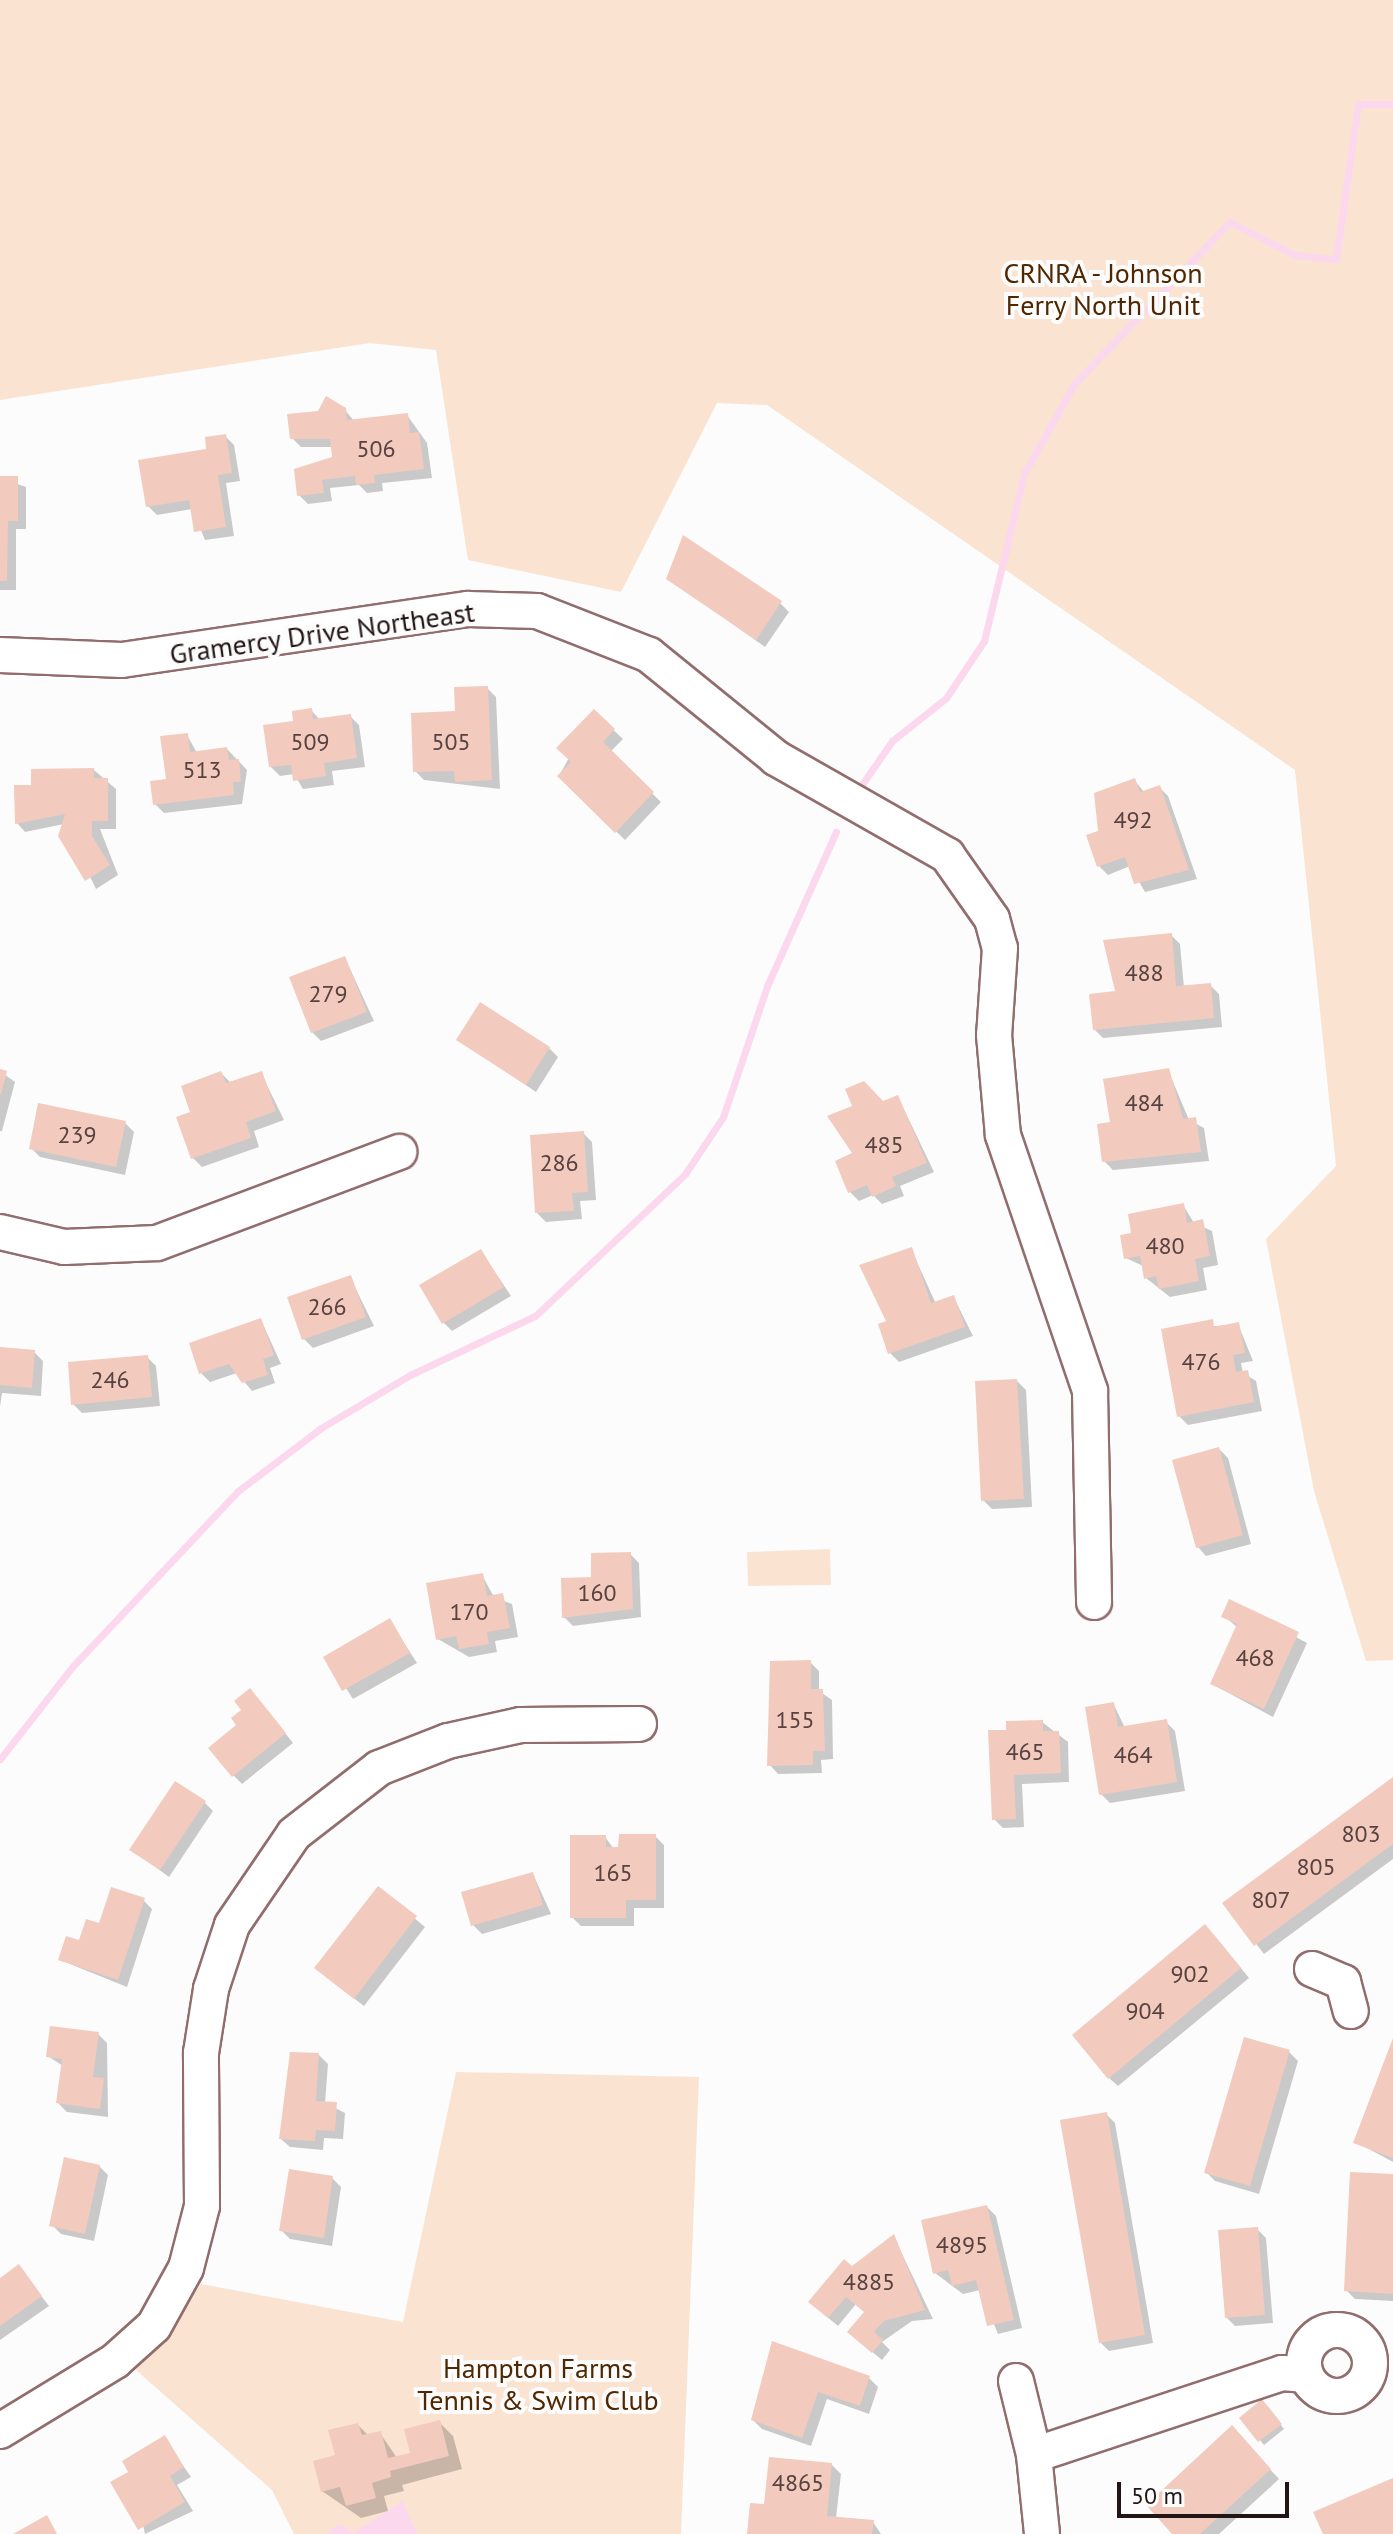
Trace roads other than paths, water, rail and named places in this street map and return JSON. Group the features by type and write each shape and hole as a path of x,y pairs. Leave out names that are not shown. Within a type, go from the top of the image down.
{"street":[{"name":"Gramercy Drive Northeast","path":"0,655 122,660 468,609 537,611 649,655 776,758 947,855 985,907 1000,948 994,1035 1003,1135 1090,1391 1094,1602"},
{"path":"0,1232 64,1247 157,1243 399,1152"},
{"path":"0,2431 115,2361 154,2326 186,2268 202,2206 201,2053 211,1989 232,1925 294,1834 379,1768 448,1741 521,1725 639,1724"},
{"path":"1312,1969 1343,1982 1351,2011"},
{"path":"1034,2455 1282,2373 1306,2375 1325,2393 1345,2395 1381,2364 1353,2334 1331,2330 1308,2347 1306,2375"},
{"path":"1016,2381 1034,2455 1042,2534"}],"waterway":[{"path":"863,783 892,741 946,698 984,641 1024,474 1074,384 1230,222 1295,255 1336,259 1358,104 1393,104"},
{"path":"0,1759 73,1666 238,1491 321,1428 410,1375 535,1316 685,1174 723,1117 767,986 836,832"}],"park label":[{"name":"CRNRA - Johnson Ferry North Unit","path":"1103,289"},
{"name":"Hampton Farms Tennis & Swim Club","path":"538,2384"}]}
